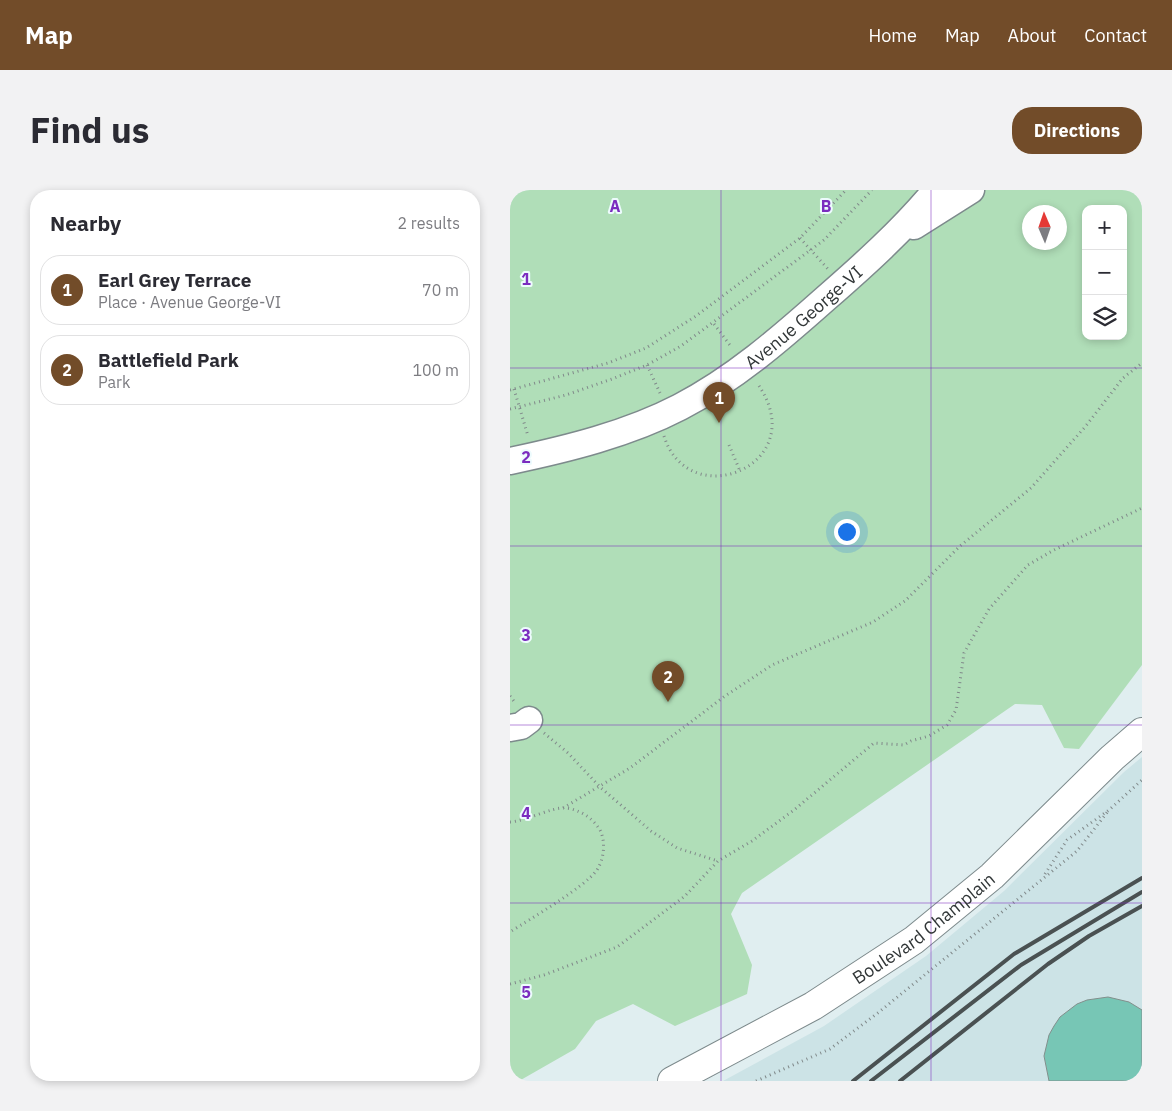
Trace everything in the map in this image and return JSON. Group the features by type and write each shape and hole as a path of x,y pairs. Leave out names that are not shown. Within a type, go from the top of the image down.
{"main road":[{"name":"Boulevard Champlain","path":"672,1081 813,1006 914,940 992,876 1112,758 1142,732"}],"street":[{"name":"Avenue George-VI","path":"510,461 614,433 663,414 730,378 791,329 890,241 936,190"},
{"path":"890,241 971,190"}],"path":[{"path":"530,441 512,390 600,365 646,348 696,316 800,238 846,190"},
{"path":"510,408 566,395 647,365 714,324 824,240 872,190"},
{"path":"800,238 828,270"},
{"path":"714,324 734,351"},
{"path":"510,822 564,808 630,768 725,696 772,665 873,622 905,601 960,546 1031,488 1085,427 1123,378 1142,363"},
{"path":"647,365 662,398"},
{"path":"654,438 664,435 671,451 681,462 699,473 723,476 740,471 758,459 770,441 772,414 764,391 757,383 764,376"},
{"path":"729,445 740,471"},
{"path":"510,984 544,975 617,947 684,896 718,861 752,842 794,810 874,743 904,745 911,740 929,736 947,725 956,710 964,653 988,609 1028,565 1054,550 1142,508"},
{"path":"510,696 519,724 568,753 629,814 677,848 718,861"},
{"path":"1045,875 1067,840 1109,810 1142,780"},
{"path":"510,932 582,884 596,871 603,858 604,842 601,832 594,822 578,811 564,808"},
{"path":"756,1081 830,1048 934,969 1003,913 1045,875 1077,851 1109,810"}],"shaded area":[{"path":"1142,757 1142,1081 723,1081 824,1026 926,956 1004,891 1124,772"}],"green space":[{"path":"510,190 1142,190 1142,665 1079,749 1064,748 1042,705 1015,704 742,893 731,914 752,965 747,994 675,1026 633,1004 596,1021 575,1049 519,1081 510,1081"}],"building":[{"path":"1108,997 1129,1002 1142,1010 1142,1081 1049,1081 1044,1056 1049,1035 1060,1017 1077,1004 1087,1000"}],"railway":[{"path":"853,1081 1014,954 1142,878"},
{"path":"871,1081 1021,965 1142,892"},
{"path":"900,1081 1048,964 1089,936 1142,906"}],"place":[{"name":"Earl Grey Terrace","path":"719,423"},
{"name":"Battlefield Park","path":"668,702"}]}
